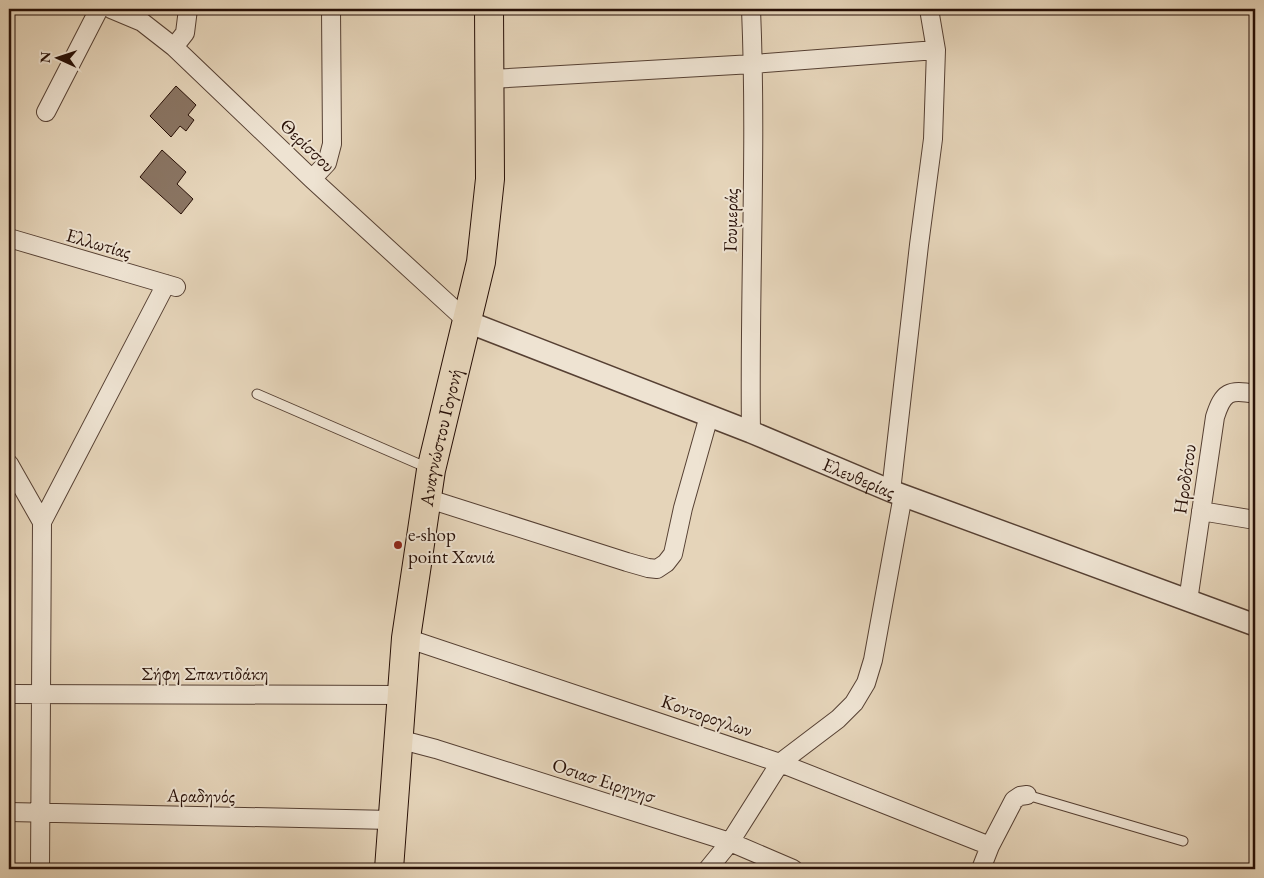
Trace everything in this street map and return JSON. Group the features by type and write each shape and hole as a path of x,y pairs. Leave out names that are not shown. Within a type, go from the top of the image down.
{"main road":[{"name":"Αναγνώστου Γογονή","path":"389,869 406,638 426,498 481,262 490,179 489,9"}],"street":[{"path":"46,112 99,9"},
{"name":"Θερίσσου","path":"111,9 142,22 174,47 312,179 468,322"},
{"path":"174,47 185,33 188,9"},
{"path":"312,179 327,163 332,144 331,9"},
{"name":"Γουμεράς","path":"751,9 753,64 750,333 751,432"},
{"path":"708,869 730,842 780,763 838,719 854,703 866,683 873,660 897,493 918,254 933,139 936,50 929,9"},
{"path":"490,79 753,64 936,50"},
{"name":"Ελλωτίας","path":"9,238 172,286 42,522"},
{"name":"Ελευθερίας","path":"468,322 751,432 897,493 1255,625"},
{"name":"Ηροδότου","path":"1188,601 1215,417 1220,401 1228,394 1240,391 1255,394"},
{"path":"426,498 627,562 657,569 666,564 672,554 709,416"},
{"path":"9,464 42,522 40,869"},
{"path":"1201,511 1255,520"},
{"name":"Κοντορογλων","path":"406,638 780,763 990,846"},
{"name":"Σήφη Σπαντιδάκη","path":"9,694 402,695"},
{"name":"Οσιασ Ειρηνησ","path":"398,739 436,749 730,842 793,869"},
{"path":"981,869 990,846 1014,800 1020,796 1027,795"},
{"name":"Αραδηνός","path":"9,812 392,820"}],"lane":[{"path":"257,394 431,470"},
{"path":"1027,795 1183,841"}],"building":[{"path":"133,9 170,9 169,12 146,13"},
{"path":"176,86 196,105 188,115 194,120 186,131 180,126 171,137 150,116"},
{"path":"162,150 186,172 177,184 193,199 181,214 140,177"}],"place":[{"name":"e-shop point Χανιά","path":"398,545"}]}
